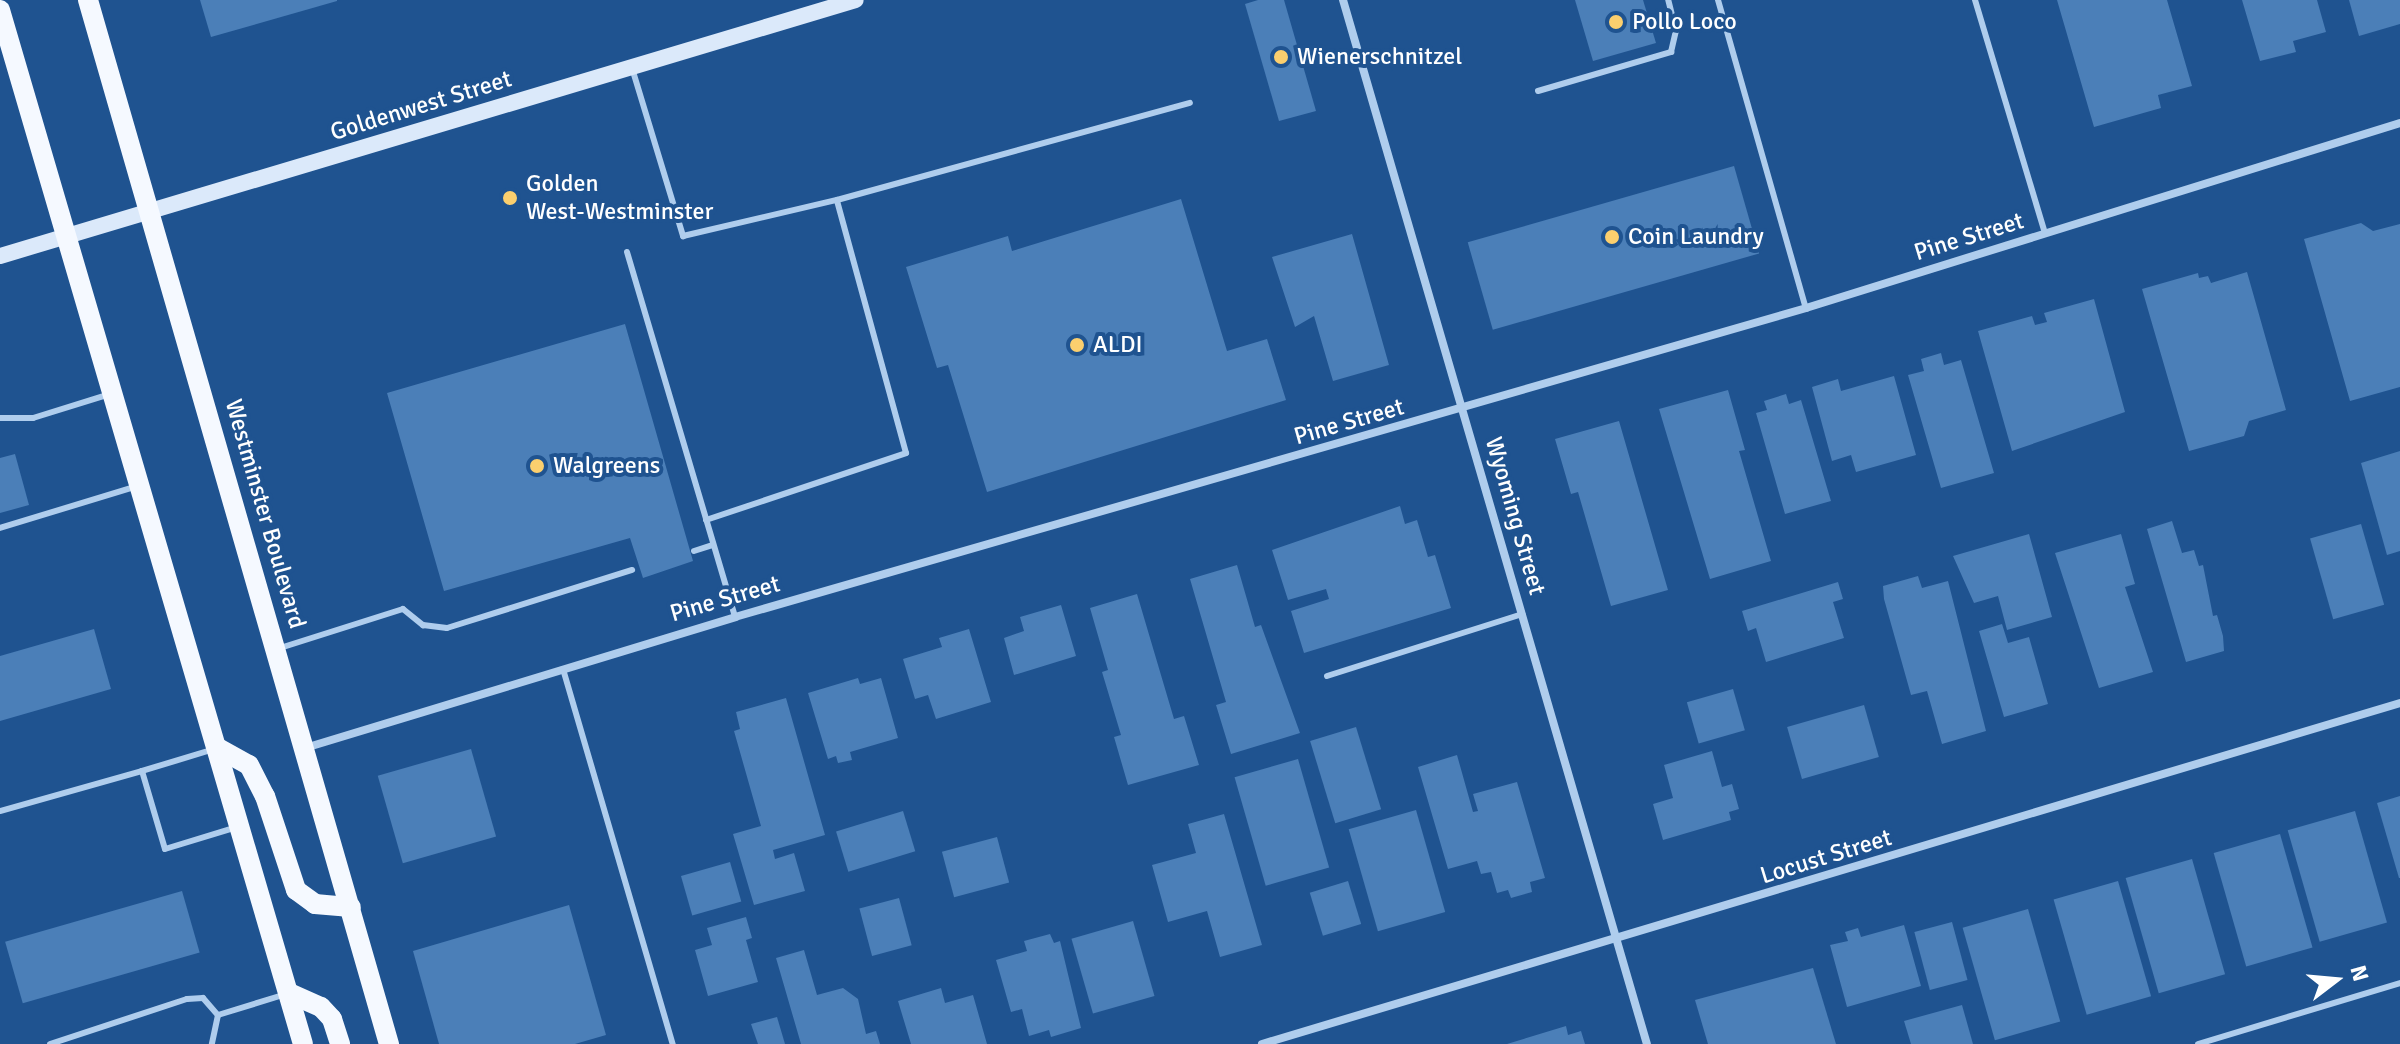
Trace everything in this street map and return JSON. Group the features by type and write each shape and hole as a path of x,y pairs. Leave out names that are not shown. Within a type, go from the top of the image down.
{"main road":[{"name":"Westminster Boulevard","path":"88,0 389,1044"},
{"name":"Goldenwest Street","path":"0,256 848,1"},
{"path":"0,10 115,393 303,1044"},
{"path":"218,748 249,765 265,796 296,890 315,904 351,907"},
{"path":"289,993 321,1007 332,1019 340,1044"}],"street":[{"name":"Wyoming Street","path":"1343,0 1647,1044"},
{"name":"Pine Street","path":"305,748 735,617 1463,410 1806,308 2400,123"},
{"name":"Locust Street","path":"1262,1044 1617,941 2400,703"}],"lane":[{"path":"1538,91 1671,52 1676,31 1668,0"},
{"path":"1718,0 1806,308"},
{"path":"1975,0 2045,234"},
{"path":"632,68 683,236 837,200 1190,103"},
{"path":"706,520 906,453 837,200"},
{"path":"627,252 735,617"},
{"path":"0,418 33,418 115,393"},
{"path":"0,528 141,485"},
{"path":"694,551 713,545"},
{"path":"277,649 403,609 423,625 447,628 632,570"},
{"path":"1327,676 1522,614"},
{"path":"563,669 673,1044"},
{"path":"0,811 218,748"},
{"path":"142,771 165,849 241,826"},
{"path":"2198,1044 2400,983"},
{"path":"218,1015 289,993"},
{"path":"50,1044 187,999 209,1001 218,1015 212,1044"}],"building":[{"path":"200,0 337,0 337,1 211,37"},
{"name":"Wienerschnitzel","path":"1258,0 1284,0 1316,111 1279,121 1245,4"},
{"name":"Pollo Loco","path":"1575,0 1643,0 1656,43 1593,61"},
{"path":"2057,0 2167,0 2192,86 2158,95 2161,108 2094,127"},
{"path":"2242,0 2317,0 2326,32 2293,41 2296,52 2260,61"},
{"path":"2349,0 2400,0 2400,24 2359,36"},
{"path":"1734,166 1759,253 1493,330 1468,242"},
{"name":"ALDI","path":"1181,199 1227,351 1267,339 1286,400 987,492 948,365 937,368 906,267 1008,236 1012,251"},
{"path":"2361,223 2373,231 2400,224 2400,387 2350,401 2304,239"},
{"path":"1352,234 1389,365 1333,381 1314,316 1295,327 1272,257"},
{"path":"2247,272 2286,410 2249,421 2244,436 2189,451 2142,289 2198,273 2199,278 2208,276 2211,283"},
{"path":"2094,299 2125,412 2012,451 1978,331 2032,316 2035,325 2047,322 2044,313"},
{"name":"Walgreens","path":"625,324 693,561 643,578 630,538 444,591 387,393"},
{"path":"1941,353 1944,365 1961,360 1994,473 1941,488 1908,375 1924,371 1921,359"},
{"path":"1894,376 1916,455 1856,472 1851,455 1832,461 1812,387 1838,379 1841,391"},
{"path":"1728,390 1745,450 1739,451 1771,561 1710,579 1659,409"},
{"path":"1786,394 1789,404 1801,400 1831,501 1785,514 1756,413 1767,410 1764,401"},
{"path":"1619,421 1668,590 1611,606 1578,492 1571,494 1555,439"},
{"path":"2400,451 2400,551 2387,555 2361,463"},
{"path":"15,454 29,505 0,513 0,458"},
{"path":"1400,506 1405,524 1417,520 1428,557 1435,555 1451,608 1304,653 1291,611 1329,599 1326,589 1288,600 1272,550"},
{"path":"2172,521 2182,553 2194,550 2199,566 2203,565 2213,616 2217,615 2223,636 2224,651 2186,662 2147,529"},
{"path":"2361,524 2384,605 2333,619 2310,539"},
{"path":"2029,534 2052,617 2007,630 1998,596 1974,603 1953,556"},
{"path":"2121,534 2135,584 2125,587 2153,672 2099,688 2055,553"},
{"path":"1237,565 1255,627 1261,625 1300,733 1231,754 1216,705 1226,702 1190,579"},
{"path":"1918,576 1922,588 1948,581 1986,731 1942,744 1927,691 1911,695 1884,599 1883,586"},
{"path":"1838,582 1843,599 1833,602 1844,638 1766,662 1756,628 1748,631 1742,611"},
{"path":"1137,594 1174,719 1184,716 1199,765 1128,785 1114,737 1121,735 1102,672 1108,670 1090,608"},
{"path":"1061,605 1076,656 1014,675 1004,638 1024,631 1020,617"},
{"path":"2002,624 2008,643 2029,637 2048,704 2004,717 1979,631"},
{"path":"94,629 111,689 0,721 0,656"},
{"path":"969,629 991,702 936,719 928,695 915,699 903,659 942,647 939,638"},
{"path":"858,678 860,684 881,678 898,738 850,752 852,760 838,763 836,756 828,759 808,693"},
{"path":"1733,689 1745,730 1699,744 1687,702"},
{"path":"786,698 825,835 773,850 775,859 794,853 805,891 754,905 733,834 761,826 734,731 740,729 736,712"},
{"path":"1864,705 1879,757 1802,779 1787,727"},
{"path":"1356,727 1381,809 1335,823 1310,741"},
{"path":"471,749 496,836 403,863 378,776"},
{"path":"1712,751 1722,787 1732,784 1739,809 1729,812 1731,820 1663,840 1653,804 1673,798 1664,765"},
{"path":"1457,755 1473,812 1478,811 1473,794 1517,782 1545,878 1530,882 1532,892 1511,898 1508,890 1497,893 1491,872 1481,874 1477,861 1448,869 1418,767"},
{"path":"1298,759 1329,868 1266,886 1235,777"},
{"path":"2400,796 2400,878 2399,878 2377,803"},
{"path":"1416,810 1445,912 1378,931 1349,829"},
{"path":"903,811 915,851 848,872 836,831"},
{"path":"2355,811 2387,923 2320,942 2288,830"},
{"path":"1224,814 1262,945 1220,957 1207,911 1168,922 1152,865 1196,853 1188,824"},
{"path":"2280,834 2313,947 2246,966 2214,853"},
{"path":"997,837 1009,882 954,897 942,852"},
{"path":"2192,859 2225,974 2159,993 2126,878"},
{"path":"730,862 741,901 692,915 681,876"},
{"path":"1348,881 1361,924 1323,936 1310,893"},
{"path":"2118,881 2151,996 2087,1015 2054,899"},
{"path":"182,891 200,953 23,1003 5,942"},
{"path":"899,898 912,945 872,956 859,909"},
{"path":"569,905 606,1035 575,1044 439,1044 413,951"},
{"path":"2028,909 2060,1021 1995,1040 1963,928"},
{"path":"746,917 752,938 746,940 758,982 708,996 695,950 712,945 707,928"},
{"path":"1133,921 1154,996 1093,1014 1071,939"},
{"path":"1952,922 1968,980 1930,990 1914,932"},
{"path":"1904,925 1921,986 1847,1007 1830,945 1848,941 1845,932 1858,928 1861,937"},
{"path":"1050,934 1054,943 1060,941 1081,1028 1051,1037 1049,1030 1029,1036 1022,1009 1011,1012 996,960 1027,951 1024,941"},
{"path":"804,950 817,995 843,988 858,999 866,1034 876,1031 880,1044 801,1044 776,958"},
{"path":"1813,968 1836,1044 1708,1044 1695,1000"},
{"path":"941,988 945,1003 973,995 987,1044 911,1044 898,1001"},
{"path":"1962,1005 1973,1044 1911,1044 1904,1021"},
{"path":"777,1017 785,1044 758,1044 751,1024"},
{"path":"1566,1026 1568,1035 1581,1031 1585,1044 1507,1044"}],"place":[{"name":"Pollo Loco","path":"1616,22"},
{"name":"Wienerschnitzel","path":"1281,57"},
{"name":"Golden West-Westminster","path":"510,198"},
{"name":"Coin Laundry","path":"1612,237"},
{"name":"ALDI","path":"1077,345"},
{"name":"Walgreens","path":"537,466"}]}
